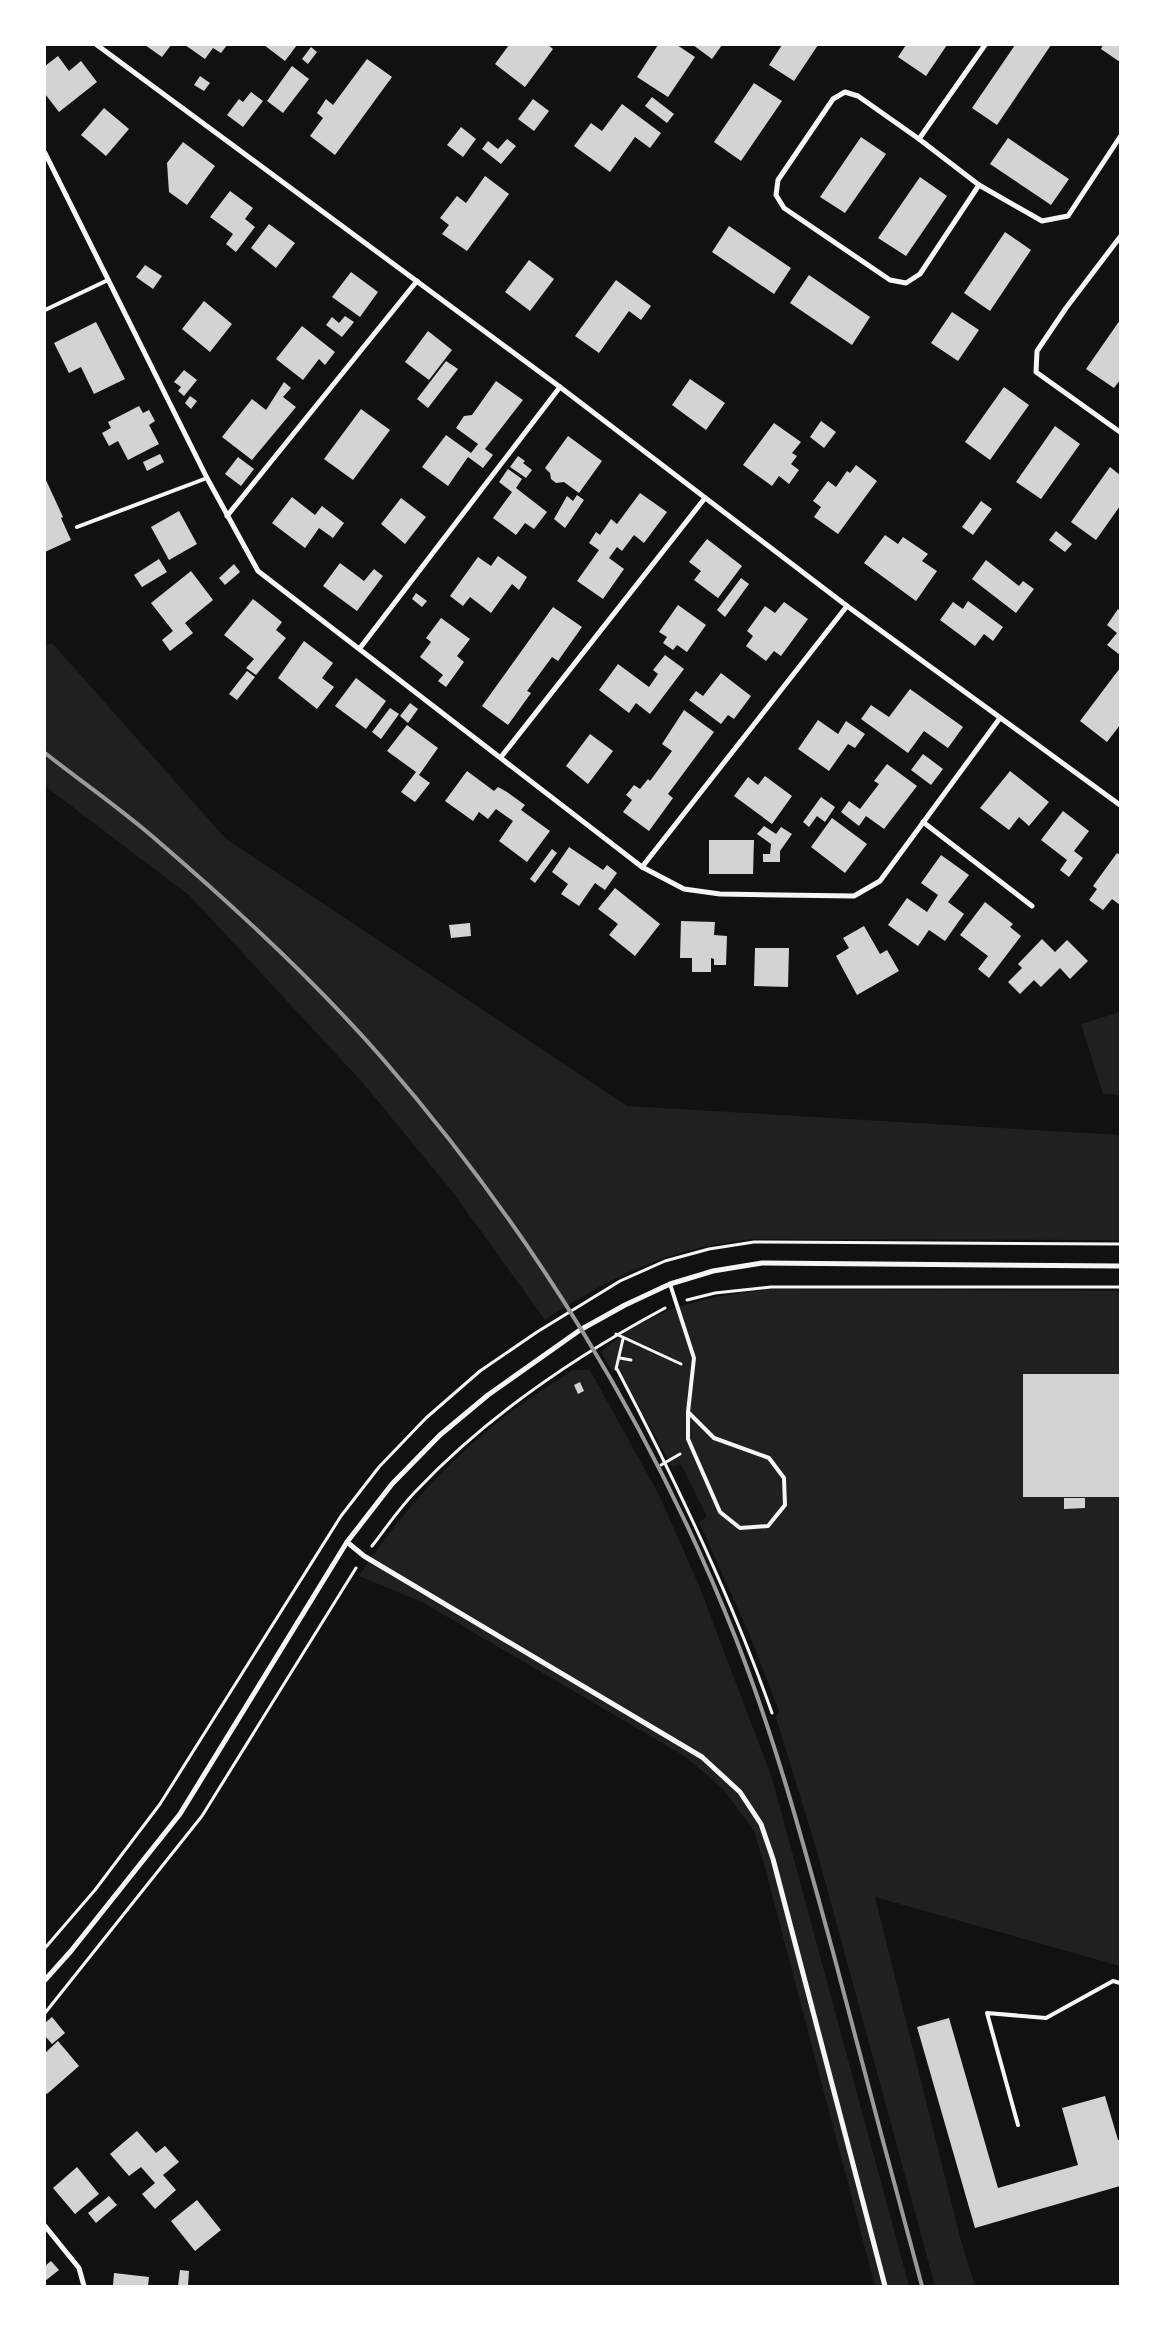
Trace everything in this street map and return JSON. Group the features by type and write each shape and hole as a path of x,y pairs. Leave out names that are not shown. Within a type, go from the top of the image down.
{"street":[{"path":"97,45 560,387 847,606 1120,805"},
{"path":"919,139 985,45"},
{"path":"979,185 920,274 906,283 890,280 784,208 776,195 778,180 833,99 845,92 858,96 919,139 979,185 1042,222 1068,216 1120,137"},
{"path":"45,153 226,516 258,572 360,648 642,867 684,889 720,894 854,896 880,881 1000,718"},
{"path":"1120,236 1036,351 1036,372 1120,432"},
{"path":"226,516 417,281"},
{"path":"360,648 560,387"},
{"path":"501,757 705,498"},
{"path":"642,867 847,606"},
{"path":"923,822 1032,906"},
{"path":"45,1980 71,1951 180,1814 347,1542 392,1484 440,1435 488,1396 580,1330 625,1305 670,1284 713,1271 762,1264 1120,1266"},
{"path":"347,1542 364,1556 702,1757 740,1792 761,1824 774,1859 885,2286"},
{"path":"45,2226 79,2268 84,2286"}],"lane":[{"path":"45,310 108,280"},
{"path":"77,527 207,478"},
{"path":"670,1284 694,1358 688,1412 688,1438 720,1512 740,1528 768,1526 785,1505 784,1478 769,1458 714,1438 688,1412"},
{"path":"1018,2125 987,2013 1046,2018 1113,1981 1120,1983"}],"path":[{"path":"45,1948 95,1890 160,1804 341,1516 379,1467 426,1418 480,1371 537,1332 620,1281 665,1261 708,1249 754,1242 1120,1244"},
{"path":"45,2013 202,1816 364,1556 416,1491 472,1436 529,1391 616,1334 675,1303 715,1293 771,1287 1120,1286"},
{"path":"616,1334 623,1339 693,1369"},
{"path":"616,1378 619,1376 617,1369 623,1339"},
{"path":"620,1358 631,1360"},
{"path":"617,1369 666,1462 716,1568 772,1713"},
{"path":"661,1465 692,1447"}],"shaded area":[{"path":"52,643 226,839 627,1106 1120,1135 1120,1240 753,1239 736,1241 686,1251 643,1266 583,1296 545,1320 452,1191 362,1082 190,896 45,786 45,646"},
{"path":"1120,1012 1120,1095 1103,1094 1081,1024"},
{"path":"772,1289 1120,1291 1120,1966 875,1897 961,2241 975,2286 935,2286 818,1855 776,1717 779,1711 748,1631 699,1522 707,1517 681,1464 672,1467 618,1368 612,1371 601,1352 639,1324 681,1306 725,1295"},
{"path":"573,1370 590,1370 659,1495 698,1583 772,1778 909,2286 875,2286 754,1831 724,1790 686,1757 422,1602 359,1576 390,1532 423,1492 460,1455 509,1413"}],"building":[{"path":"145,45 171,45 162,57"},
{"path":"185,45 227,45 221,53 213,48 205,59"},
{"path":"264,45 297,45 285,61"},
{"path":"509,45 548,45 553,49 525,87 495,64"},
{"path":"658,45 677,45 695,57 668,97 637,77"},
{"path":"693,45 722,45 712,59"},
{"path":"782,45 818,45 794,81 769,65"},
{"path":"906,45 947,45 926,76 898,57"},
{"path":"1015,45 1051,45 997,125 972,108"},
{"path":"1103,45 1120,45 1120,62 1101,49"},
{"path":"311,47 317,52 308,64 302,59"},
{"path":"58,56 69,71 81,61 97,82 59,112 45,94 45,66"},
{"path":"367,59 392,77 335,155 310,136 323,118 317,113 326,99 333,105"},
{"path":"292,66 309,79 283,113 267,101"},
{"path":"200,76 210,83 204,91 194,85"},
{"path":"754,83 782,101 741,161 714,142"},
{"path":"251,92 263,101 243,127 227,115 239,99 243,102"},
{"path":"652,97 674,114 667,123 645,106"},
{"path":"533,99 549,111 534,131 518,119"},
{"path":"622,104 661,133 650,148 635,137 610,172 574,146 591,123 602,131"},
{"path":"104,108 129,129 106,156 81,135"},
{"path":"461,127 476,139 463,157 447,145"},
{"path":"861,137 886,154 845,213 820,197"},
{"path":"1008,138 1069,179 1051,205 990,164"},
{"path":"507,139 516,146 501,164 482,149 488,141 498,149"},
{"path":"183,142 215,166 187,205 169,192 167,163"},
{"path":"485,176 509,194 467,251 442,234 449,225 440,218 457,196 466,203"},
{"path":"920,177 947,196 906,256 878,238"},
{"path":"230,191 253,208 245,219 255,227 236,252 226,244 233,234 210,217"},
{"path":"269,224 295,243 276,268 251,248"},
{"path":"729,226 791,268 774,294 712,252"},
{"path":"1005,232 1031,250 990,311 964,293"},
{"path":"529,260 554,279 530,311 505,292"},
{"path":"145,265 162,276 153,289 136,277"},
{"path":"351,272 378,292 360,317 332,297"},
{"path":"809,275 870,317 852,345 790,303"},
{"path":"616,280 651,306 641,320 629,311 599,353 575,336"},
{"path":"204,301 232,324 210,352 182,329"},
{"path":"952,312 979,330 958,361 931,343"},
{"path":"345,316 354,322 342,337 326,325 332,317 339,323"},
{"path":"1120,320 1120,380 1114,388 1086,369"},
{"path":"96,322 125,379 94,394 81,367 69,373 54,343"},
{"path":"302,326 335,352 325,365 319,359 303,380 276,359"},
{"path":"428,331 452,350 429,380 405,362"},
{"path":"446,361 458,369 428,408 417,399"},
{"path":"184,370 197,380 184,396 178,391 181,387 174,382"},
{"path":"690,379 725,403 706,430 672,405"},
{"path":"496,381 523,400 485,449 493,455 483,468 468,457 448,486 422,467 446,435 471,453 478,444 456,428 464,416 472,415"},
{"path":"284,382 291,388 283,397 296,407 252,460 222,437 252,399 266,410"},
{"path":"1004,387 1029,405 990,460 965,442"},
{"path":"190,396 197,401 191,409 185,403"},
{"path":"139,406 143,413 149,410 155,421 149,425 159,444 128,460 118,441 109,446 102,433 111,428 108,422"},
{"path":"361,409 390,430 353,480 324,459"},
{"path":"821,421 836,432 824,448 810,437"},
{"path":"774,423 801,442 792,453 797,456 791,464 799,470 789,484 779,476 772,486 743,465"},
{"path":"1055,426 1080,444 1041,499 1016,482"},
{"path":"568,436 602,461 579,493 564,482 556,483 551,479 550,473 545,468"},
{"path":"160,454 164,462 147,471 143,462"},
{"path":"518,456 532,470 526,478 510,467"},
{"path":"238,457 254,469 241,486 225,474"},
{"path":"856,465 877,481 838,534 814,517 821,507 813,501 828,481 836,487 847,471 850,473"},
{"path":"1110,467 1120,475 1120,506 1096,540 1071,522"},
{"path":"508,469 522,479 516,488 547,512 534,529 525,523 516,535 493,518 512,492 499,482"},
{"path":"45,478 63,517 61,518 71,540 45,552"},
{"path":"640,493 667,512 644,543 634,535 622,551 617,547 609,558 624,569 603,599 577,581 599,550 589,543 596,532 600,535 611,519 617,524"},
{"path":"577,495 584,500 565,528 554,519 567,496 573,501"},
{"path":"292,497 315,515 322,506 344,523 333,538 319,528 305,548 272,523"},
{"path":"401,498 426,517 405,544 381,524"},
{"path":"981,501 992,509 973,535 962,527"},
{"path":"179,511 197,544 169,560 151,527"},
{"path":"1056,531 1072,544 1065,552 1049,540"},
{"path":"885,535 898,544 903,537 928,554 922,561 937,571 916,601 864,563"},
{"path":"707,539 742,566 718,598 694,580 701,571 689,562"},
{"path":"498,556 527,577 519,590 512,584 491,613 470,597 463,606 450,596 478,557 491,566"},
{"path":"159,559 167,572 142,587 134,575"},
{"path":"986,560 1019,586 1023,581 1034,589 1016,613 972,579"},
{"path":"340,563 364,581 374,569 383,576 357,611 323,586"},
{"path":"234,564 240,572 225,585 219,578"},
{"path":"191,571 213,600 185,623 193,633 170,651 162,640 173,631 151,603"},
{"path":"741,578 749,584 725,617 717,610"},
{"path":"416,593 427,601 422,607 412,599"},
{"path":"253,599 282,622 276,630 286,638 256,675 246,668 254,659 224,635"},
{"path":"968,601 1003,627 993,641 984,634 975,646 940,620 953,602 963,609"},
{"path":"784,602 808,619 781,656 774,651 766,661 746,646 753,636 747,631 765,606 775,613"},
{"path":"678,605 706,625 687,652 677,645 673,650 663,643 667,637 659,632"},
{"path":"553,607 582,627 558,661 552,657 527,691 531,693 508,725 482,706"},
{"path":"1118,609 1120,611 1120,655 1107,645 1117,633 1107,625"},
{"path":"441,618 470,639 457,656 464,662 446,687 438,681 443,675 420,657 431,642 426,638"},
{"path":"304,641 333,663 322,678 334,687 317,709 278,678"},
{"path":"665,655 684,669 650,714 636,703 629,713 599,690 618,664 649,687 658,674 653,670"},
{"path":"1120,668 1120,725 1107,742 1080,721"},
{"path":"247,671 255,677 237,700 229,694"},
{"path":"721,673 751,696 734,719 728,715 721,724 689,700 696,691 703,696"},
{"path":"356,678 386,701 366,729 335,706"},
{"path":"910,689 963,727 948,748 924,731 908,753 861,719 871,705 889,717"},
{"path":"410,703 418,709 408,723 400,716"},
{"path":"390,708 399,714 381,739 372,732"},
{"path":"684,710 714,732 668,794 673,798 649,831 623,812 632,800 626,795 634,785 640,789 648,779 650,781 672,751 662,744"},
{"path":"818,720 838,734 846,721 865,734 855,748 848,744 829,771 798,749"},
{"path":"407,725 438,748 419,775 430,783 415,802 401,792 416,772 387,751"},
{"path":"590,734 613,751 588,784 566,766"},
{"path":"923,754 943,769 931,785 911,770"},
{"path":"887,764 917,786 884,829 866,816 859,826 841,812 849,801 860,809 879,784 874,781"},
{"path":"467,771 494,791 498,787 525,805 521,810 550,831 527,862 499,841 513,821 496,809 488,819 479,812 473,821 445,801"},
{"path":"1010,771 1049,802 1029,826 1019,817 1009,830 980,808"},
{"path":"765,776 792,796 772,824 734,796 748,777 758,785"},
{"path":"821,797 835,807 825,822 817,816 809,827 803,822"},
{"path":"1063,811 1089,831 1074,851 1083,858 1069,877 1060,870 1067,860 1041,840"},
{"path":"832,818 867,844 845,873 811,847"},
{"path":"764,826 776,834 781,827 792,834 780,851 780,862 763,862 763,854 770,854 771,844 757,834"},
{"path":"709,840 754,840 753,874 709,874"},
{"path":"569,847 603,870 607,865 617,873 605,890 595,883 579,906 561,894 568,884 552,872"},
{"path":"552,849 557,853 535,883 530,879"},
{"path":"1117,853 1120,855 1120,905 1112,899 1103,910 1089,900 1097,889 1093,886"},
{"path":"941,855 969,875 948,902 964,914 945,941 929,930 918,946 888,925 907,898 927,912 938,895 921,883"},
{"path":"615,888 660,924 635,956 609,935 618,924 598,909"},
{"path":"985,902 1013,924 1010,927 1021,936 989,978 978,969 988,956 960,935"},
{"path":"681,921 715,922 714,935 727,936 726,965 714,965 714,959 711,958 711,972 692,972 692,958 680,958"},
{"path":"470,923 471,936 451,938 449,925"},
{"path":"864,926 880,954 887,950 899,971 857,995 836,956 849,948 843,938"},
{"path":"1042,939 1055,952 1067,940 1088,961 1070,979 1060,968 1041,987 1034,980 1020,994 1008,982 1022,968 1018,964"},
{"path":"755,948 789,948 788,987 754,986"},
{"path":"1023,1374 1120,1374 1120,1497 1023,1497"},
{"path":"580,1382 584,1391 578,1394 574,1385"},
{"path":"1064,1498 1085,1498 1085,1508 1064,1509"},
{"path":"52,2017 65,2033 52,2044 45,2036 45,2023"},
{"path":"949,2018 998,2188 1078,2165 1062,2108 1105,2096 1118,2140 1120,2140 1120,2186 975,2228 917,2027"},
{"path":"58,2041 79,2066 47,2094 45,2092 45,2053"},
{"path":"137,2131 156,2153 165,2146 179,2162 163,2175 176,2190 155,2209 142,2194 155,2183 141,2167 129,2176 110,2154"},
{"path":"77,2167 99,2194 75,2214 53,2188"},
{"path":"109,2196 117,2205 96,2223 88,2213"},
{"path":"197,2200 221,2230 195,2251 171,2221"},
{"path":"51,2261 59,2270 45,2281 45,2266"},
{"path":"180,2270 189,2271 188,2286 178,2286"},
{"path":"114,2273 149,2277 148,2286 113,2286"}],"railway":[{"path":"45,753 132,820 218,894 303,974 382,1058 437,1123 538,1261 584,1334 627,1408 667,1483 703,1560 736,1639 764,1716 789,1794 833,1952 922,2286"}]}
